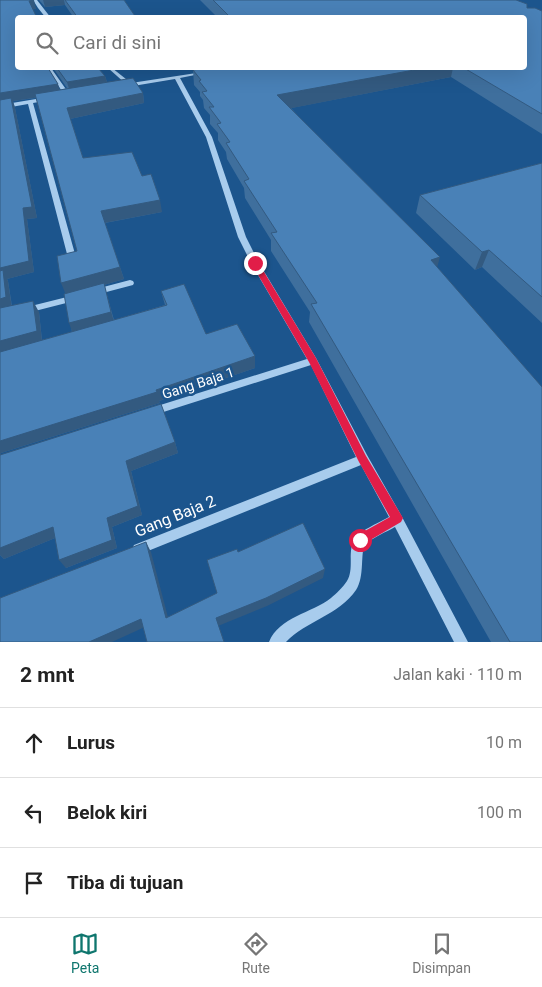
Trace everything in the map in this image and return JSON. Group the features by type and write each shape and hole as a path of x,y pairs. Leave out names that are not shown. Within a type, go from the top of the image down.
{"street":[{"path":"36,0 39,8 46,15"},
{"path":"50,70 67,95"},
{"path":"112,70 131,85"},
{"path":"122,86 214,71"},
{"path":"177,77 209,137 242,238 313,361 461,642"},
{"path":"0,107 76,94"},
{"path":"30,102 71,254"},
{"path":"19,312 130,283"},
{"name":"Gang Baja 1","path":"145,414 313,361"},
{"name":"Gang Baja 2","path":"127,553 363,459"},
{"path":"276,642 290,628 335,603 352,585 356,573 357,550 360,540 377,532 397,518"}],"building":[{"path":"0,0 34,0 29,1 36,15 15,15 15,70 49,70 58,84 0,93"},
{"path":"65,0 124,0 134,15 76,15"},
{"path":"213,0 516,0 527,4 527,8 535,8 542,11 542,114 467,70 527,70 527,15 228,15"},
{"path":"58,70 100,70 105,76 67,82"},
{"path":"193,70 414,70 277,95 440,257 431,260 542,387 542,642 510,642 311,304 317,303 271,233 277,232 244,181 249,179 226,143 230,142 217,124 221,123 209,107 214,107 202,92 207,91 199,81 201,80"},
{"path":"133,78 143,93 67,108 83,158 132,152 142,176 151,174 160,200 101,211 120,267 61,283 57,256 77,251 35,94"},
{"path":"11,98 32,207 23,208 29,261 0,268 0,100"},
{"path":"542,163 542,297 489,250 482,252 420,195"},
{"path":"3,270 6,297 0,299 0,271"},
{"path":"104,283 111,312 69,323 64,294"},
{"path":"184,284 206,334 237,324 255,356 156,390 157,392 0,441 0,352 167,305 161,291"},
{"path":"33,301 37,331 0,341 0,308"},
{"path":"161,404 175,442 126,461 138,506 107,518 112,540 59,560 53,527 0,548 0,455"},
{"path":"303,523 325,569 266,598 216,618 224,642 147,642 141,619 89,642 0,642 0,598 146,542 166,618 217,593 207,560 237,549 238,552"}],"route":[{"path":"255,263 313,361 363,459 397,518 377,532 360,540"}]}
